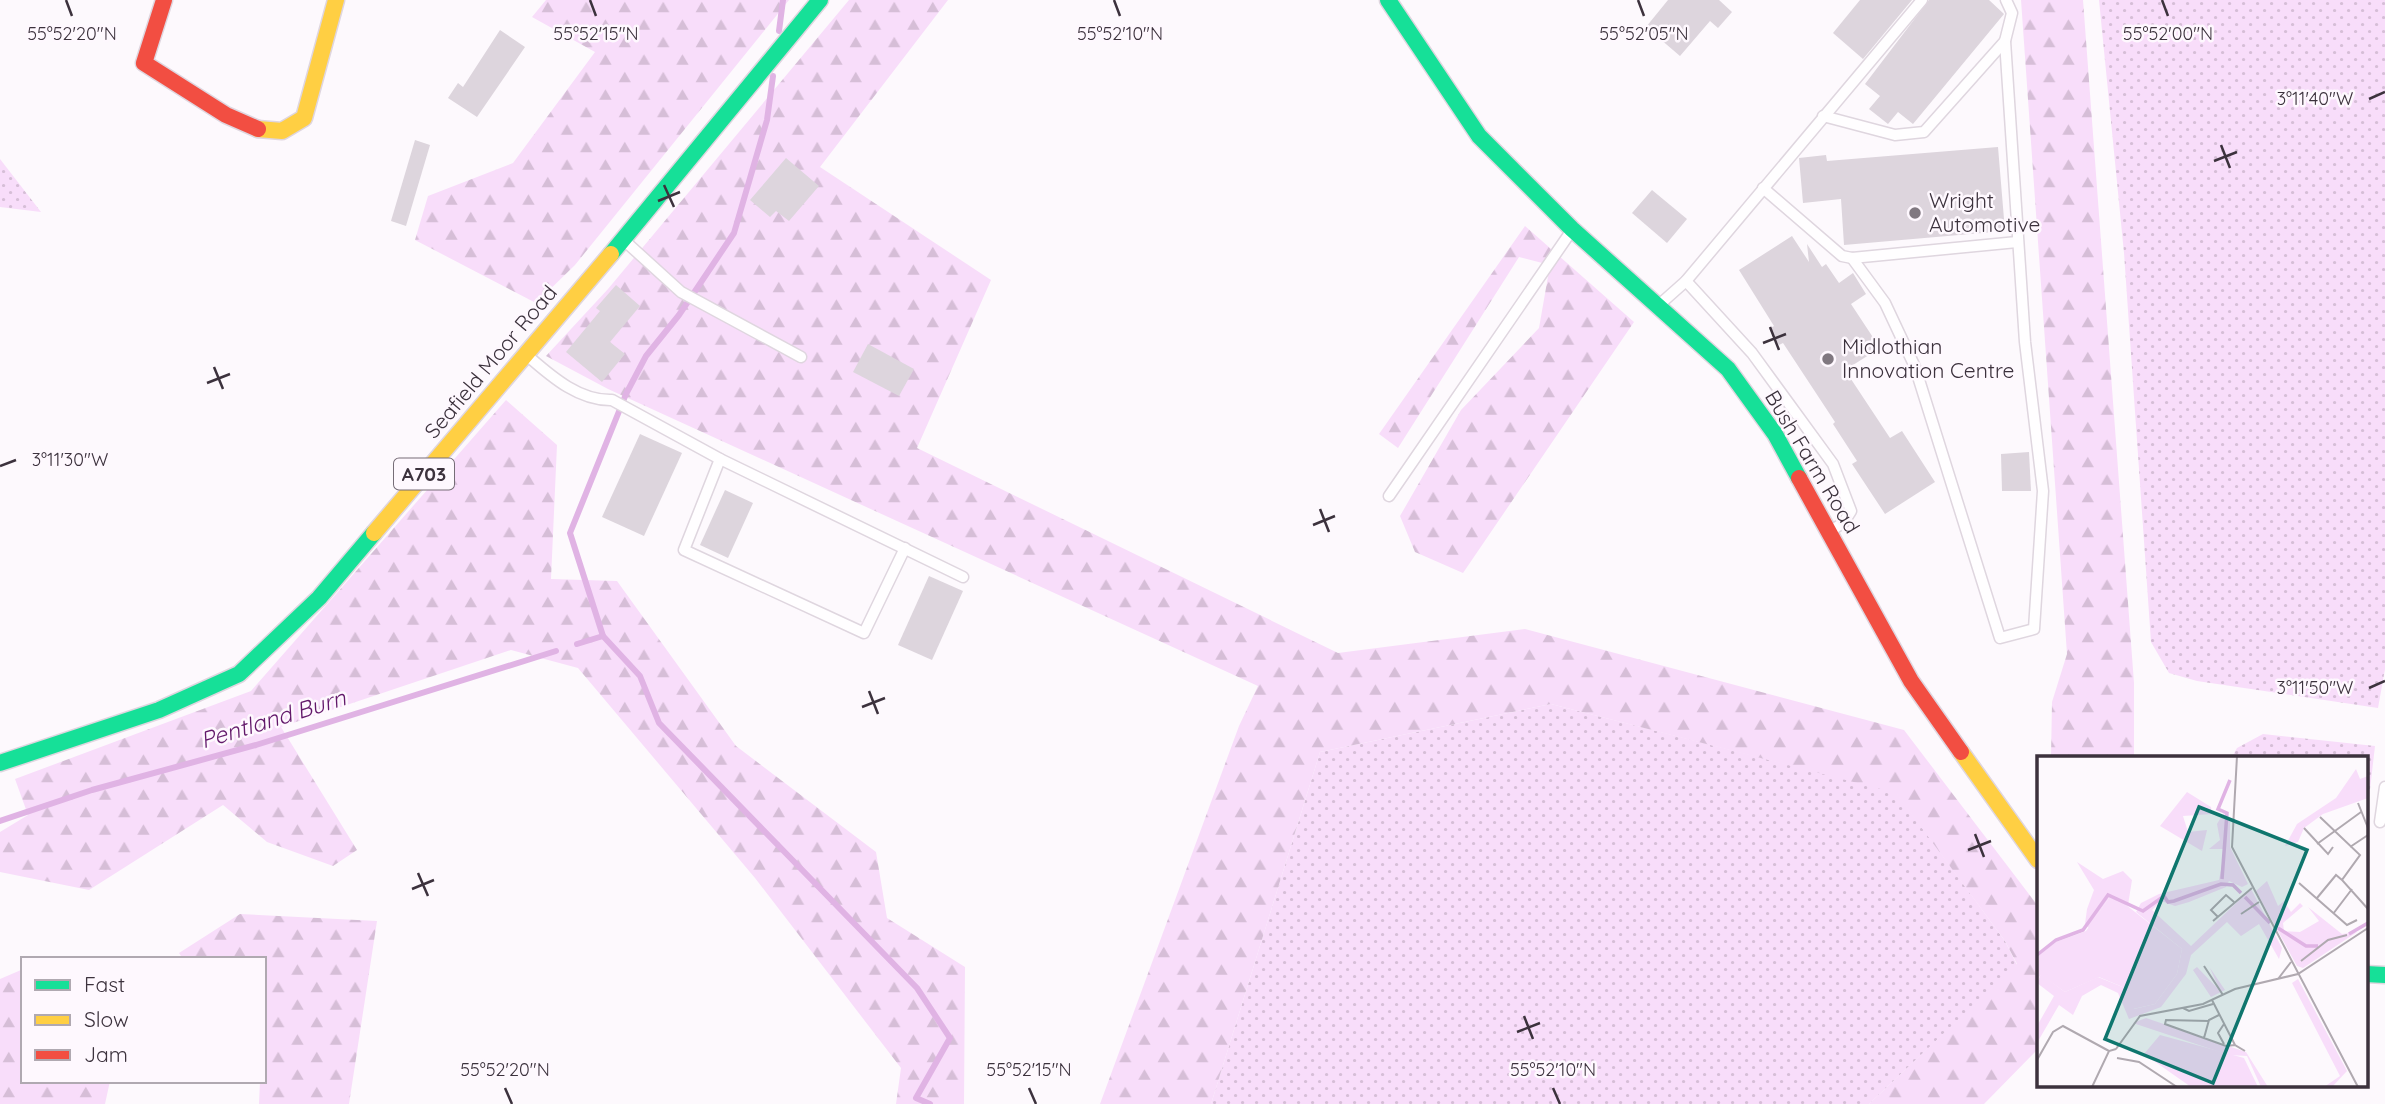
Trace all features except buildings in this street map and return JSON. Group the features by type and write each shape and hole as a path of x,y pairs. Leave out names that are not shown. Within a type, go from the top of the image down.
{"street":[{"path":"164,0 144,63 239,122 262,131 278,132 304,118 336,0"},
{"name":"Seafield Moor Road","path":"0,763 159,710 239,674 319,598 623,240 820,0"},
{"name":"Bush Farm Road","path":"1388,0 1423,57 1479,136 1572,229 1728,369 1775,433 1911,681 2037,857"}],"lane":[{"path":"1659,305 1686,281 1922,0"},
{"path":"1852,258 1885,303 1915,367 2000,638 2034,629 2043,491 2035,441 2017,242 2005,41 2012,13 2006,0"},
{"path":"1823,116 1895,135 1924,132 2005,41"},
{"path":"1763,188 1842,256 1852,258 2017,242"},
{"path":"1389,496 1572,229"},
{"path":"623,240 681,292 801,358"},
{"path":"1686,281 1752,352 1833,464 1851,511 1844,522 1830,531"},
{"path":"525,354 552,377 594,401 615,402 626,407 720,459 963,576"},
{"path":"720,459 684,550 864,633 905,548"},
{"path":"2381,821 2385,787"}],"green space":[{"path":"546,0 789,0 575,265 536,303 415,240 428,196 513,163 595,52 532,17"},
{"path":"849,0 948,0 820,167 991,280 917,448 1338,653 1525,629 1904,730 2037,905 2037,1050 1984,1104 1869,1104 2017,964 2005,941 1896,793 1551,704 1320,752 1211,1104 1100,1104 1239,726 1258,686 608,389 546,356 608,289"},
{"path":"2021,0 2083,0 2134,683 2134,756 2051,756 2052,702 2067,654"},
{"path":"2099,0 2385,0 2385,669 2378,708 2197,681 2169,673 2151,642 2124,253"},
{"path":"0,159 41,212 0,207"},
{"path":"1525,226 1634,322 1463,573 1415,552 1400,516 1461,410 1539,328 1550,265 1519,257 1398,448 1379,434"},
{"path":"506,400 557,445 551,579 617,581 736,746 876,852 887,918 965,967 964,1104 896,1104 901,1068 755,878 578,668 511,650 281,727 357,850 333,866 267,842 223,805 89,890 0,872 0,832 28,815 15,779 251,691"},
{"path":"1551,704 1896,792 2005,941 2017,965 1869,1104 1211,1104 1320,752"},
{"path":"2263,734 2375,746 2368,807 2368,756 2233,756 2237,748"},
{"path":"240,914 377,921 349,1104 259,1104 260,1083 266,1083 266,957 182,957 179,953"},
{"path":"21,970 21,1083 110,1083 105,1104 0,1104 0,979"}],"waterway":[{"path":"779,31 783,0"},
{"name":"Pentland Burn","path":"773,76 767,120 734,233 679,315 646,356 626,394 570,533 603,636 640,676 659,723 917,988 950,1038 916,1098 930,1104"},
{"name":"Pentland Burn","path":"577,644 603,636"},
{"name":"Pentland Burn","path":"0,821 92,790 256,745 556,651"}],"traffic: fast":[{"path":"611,254 820,0"},
{"path":"1388,0 1479,136 1572,229 1728,369 1775,434 1799,478"},
{"path":"0,763 159,710 239,674 319,598 374,533"},
{"path":"2368,974 2385,975"}],"traffic: slow":[{"path":"258,129 282,131 304,118 336,0"},
{"path":"374,533 611,254"},
{"path":"1961,752 2037,859"}],"traffic: jam":[{"path":"164,0 144,63 226,115 258,129"},
{"path":"1799,478 1911,681 1961,752"}],"place":[{"name":"Wright Automotive","path":"1915,213"},
{"name":"Midlothian Innovation Centre","path":"1828,359"}]}
